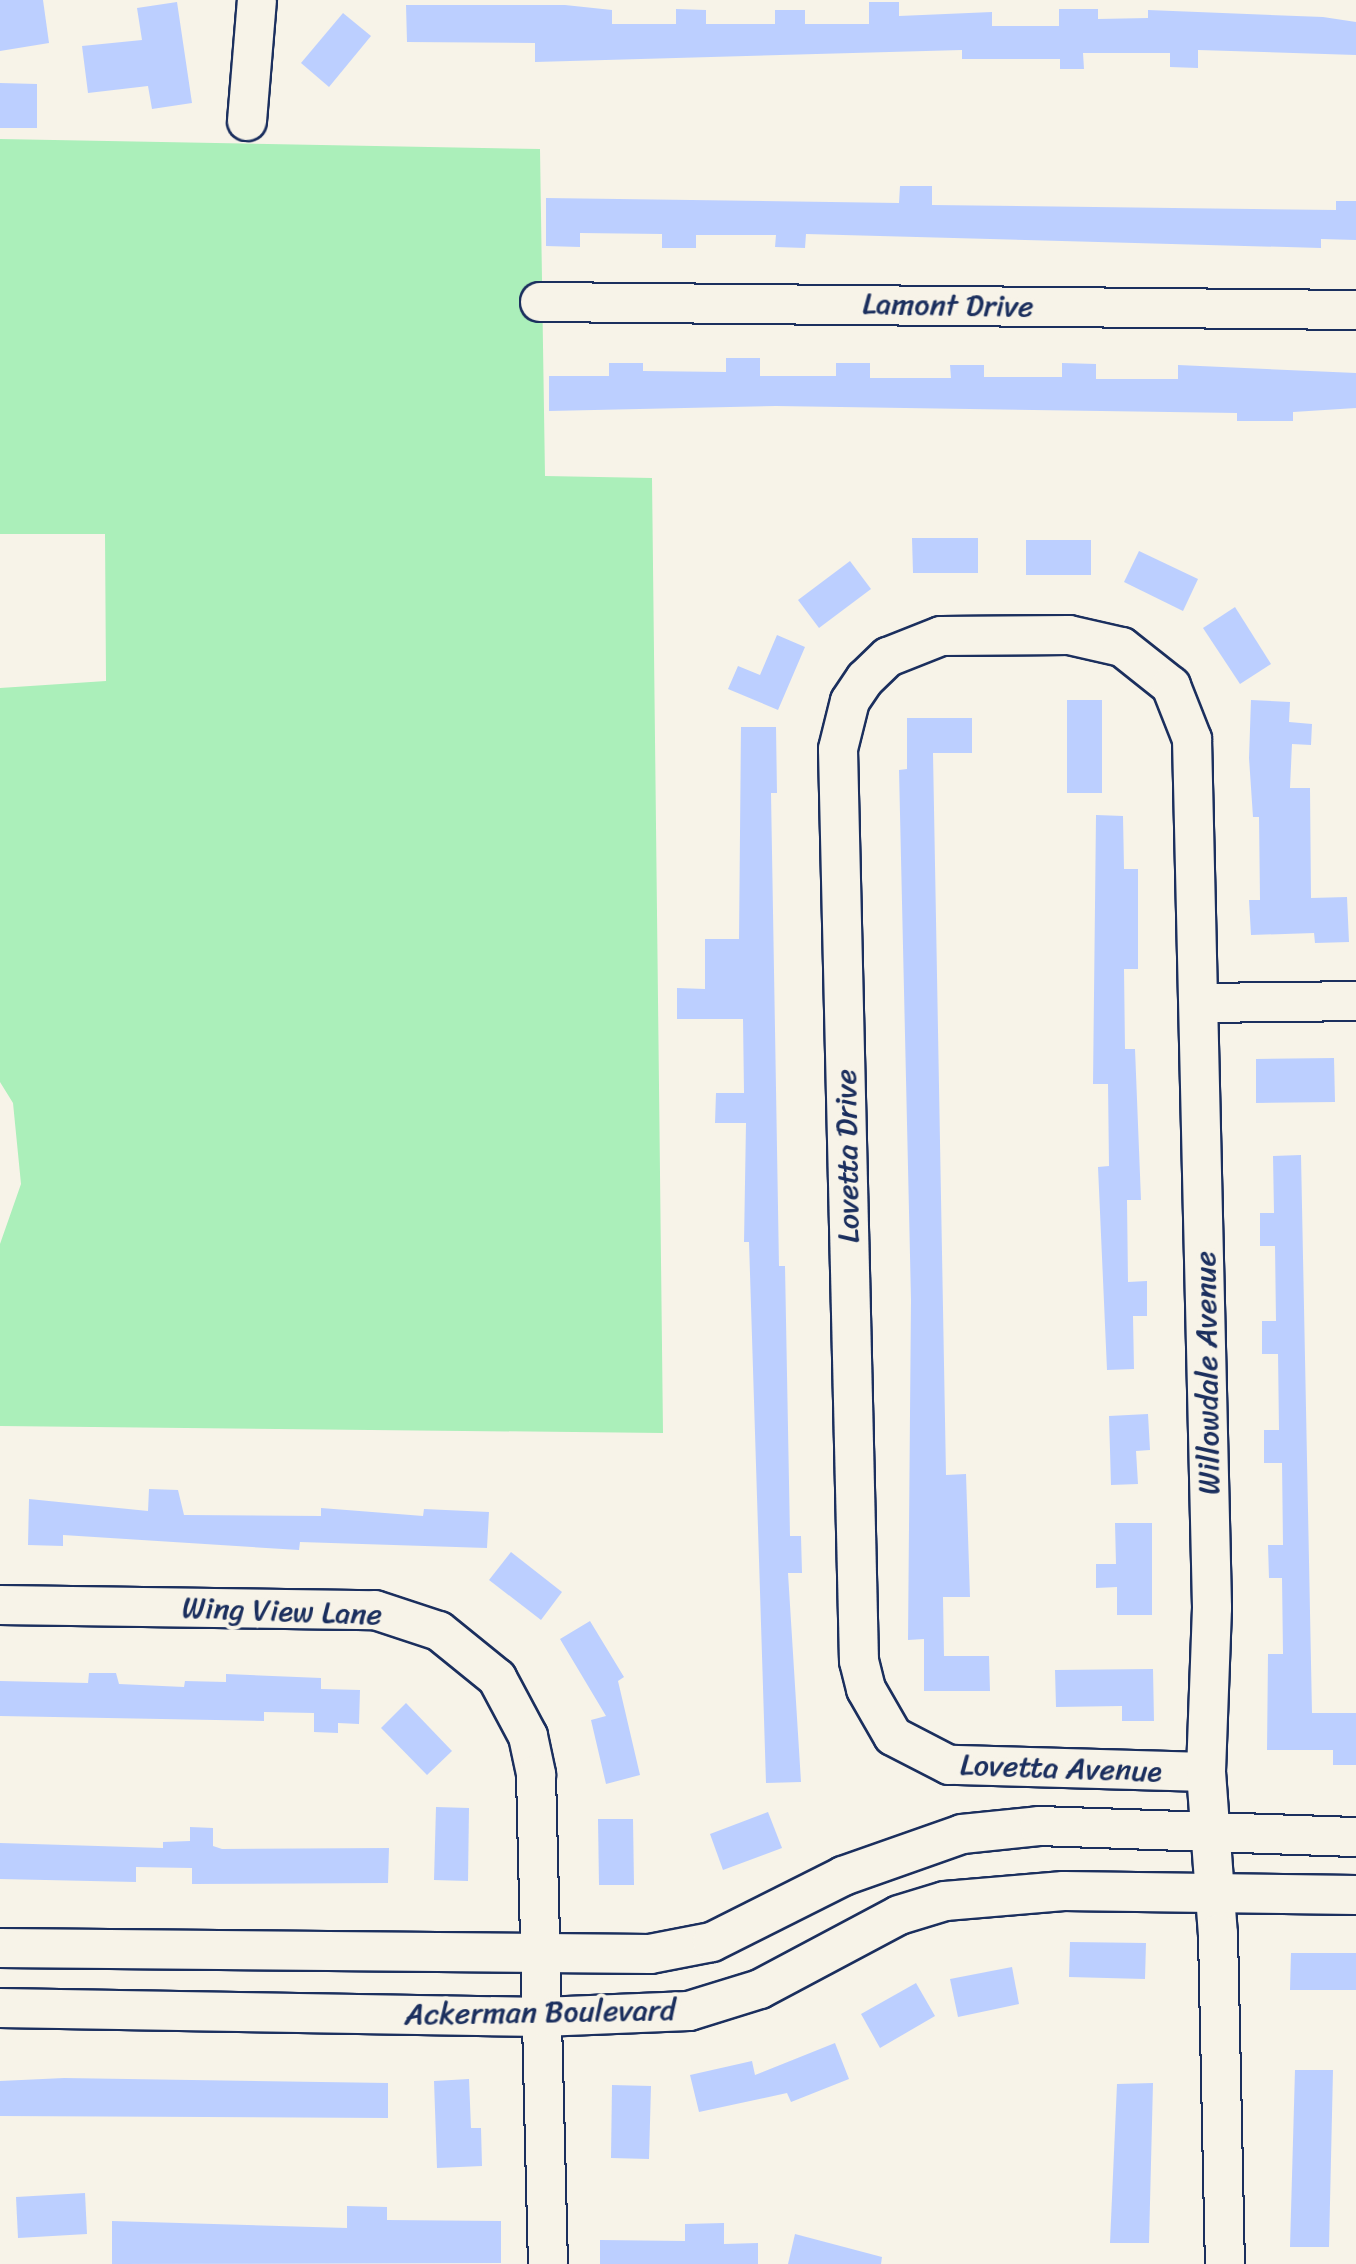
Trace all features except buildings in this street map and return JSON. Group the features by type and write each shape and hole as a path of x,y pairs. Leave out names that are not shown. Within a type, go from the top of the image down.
{"street":[{"path":"247,121 257,0"},
{"name":"Lamont Drive","path":"540,302 1356,310"},
{"name":"Willowdale Avenue","path":"987,635 1098,639 1150,664 1170,686 1192,739 1212,1608 1206,1772 1216,1893 1226,2264"},
{"name":"Lovetta Drive","path":"918,1753 877,1714 859,1661 838,749 850,701 888,657 941,636 987,635"},
{"path":"1200,1004 1356,1001"},
{"name":"Wing View Lane","path":"0,1605 375,1610 439,1631 498,1678 528,1736 536,1774 548,2264"},
{"name":"Lovetta Avenue","path":"918,1753 980,1770 1206,1772"},
{"name":"Ackerman Boulevard","path":"0,1948 650,1954 712,1942 842,1876 962,1834 1038,1826 1356,1837"},
{"name":"Ackerman Boulevard","path":"0,2008 542,2016 688,2011 731,2001 899,1915 945,1901 1010,1892 1356,1894"}],"green space":[{"path":"0,139 540,149 545,476 652,478 663,1433 0,1426 0,1244 21,1184 13,1103 0,1082 0,688 106,681 105,534 0,534"}]}
